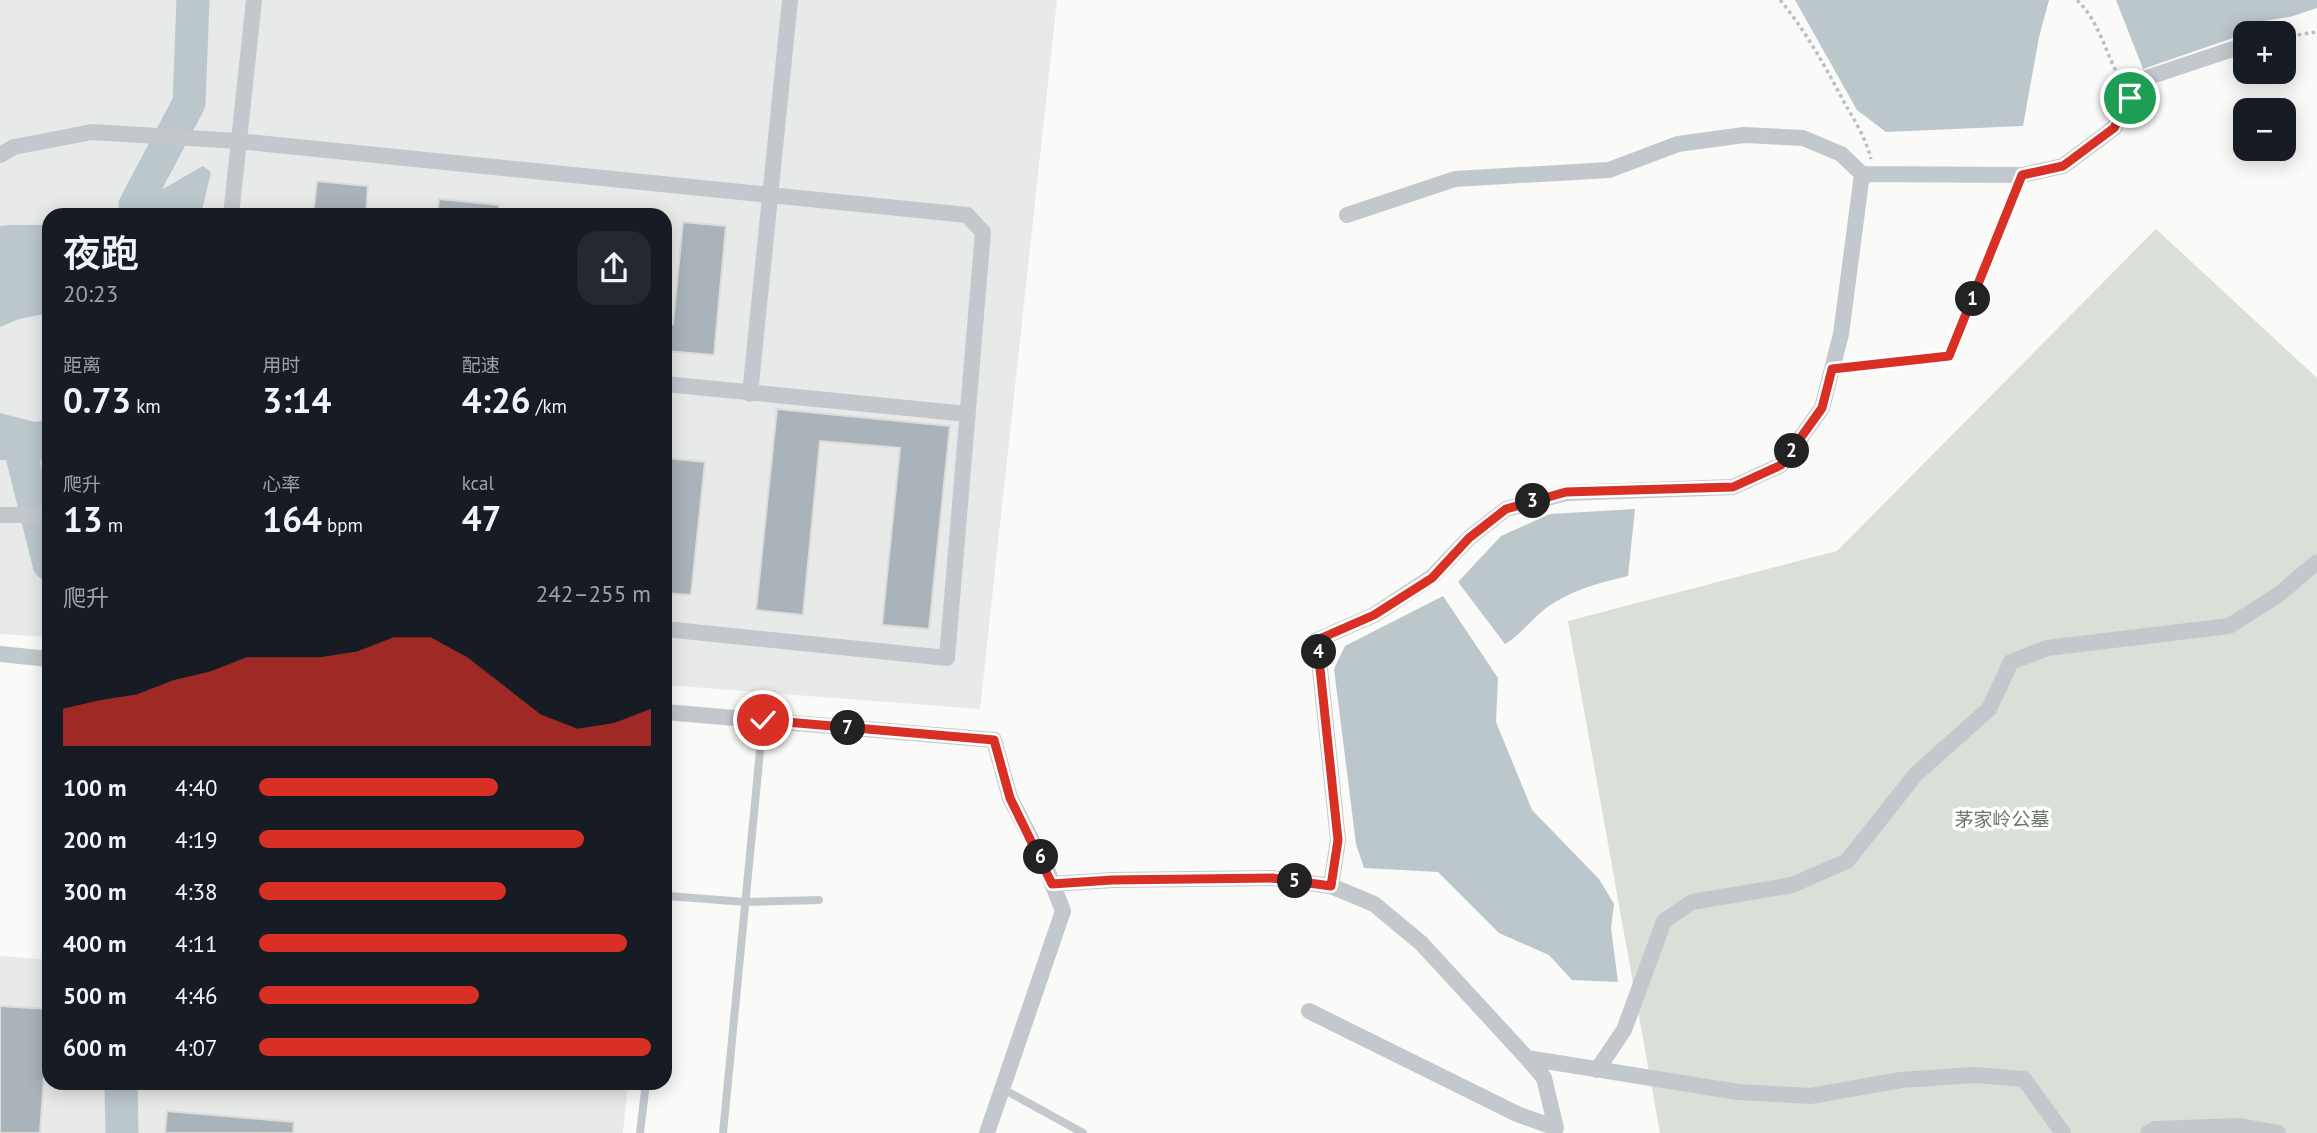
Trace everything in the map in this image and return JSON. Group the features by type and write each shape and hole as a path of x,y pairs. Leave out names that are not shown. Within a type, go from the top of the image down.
{"street":[{"path":"232,208 254,0"},
{"path":"750,394 790,0"},
{"path":"1347,215 1455,179 1609,170 1678,145 1744,135 1803,138 1841,154 1868,174 2022,175 2063,166 2114,128 2140,80 2233,49"},
{"path":"0,155 13,147 92,132 238,141 967,215 983,232 947,658 672,630"},
{"path":"1331,886 1338,840 1317,640 1374,615 1432,578 1469,538 1506,509 1566,492 1733,487 1781,465 1822,408 1841,334 1868,174"},
{"path":"672,385 967,414"},
{"path":"0,514 42,515"},
{"path":"1597,1070 1624,1030 1664,921 1692,902 1793,885 1847,861 1916,774 1989,709 2011,662 2047,648 2150,638 2229,626 2278,594 2317,562"},
{"path":"0,654 42,658"},
{"path":"672,713 994,740 1010,798 1063,911 987,1133"},
{"path":"1052,884 1112,880 1272,878 1331,886 1374,904 1421,943 1544,1078 1556,1128 1517,1114 1309,1011"},
{"path":"1527,1058 1738,1092 1810,1096 1901,1080 1974,1075 2024,1079 2063,1133"},
{"path":"2148,1133 2155,1129 2238,1126 2278,1133"}],"lane":[{"path":"1832,369 1949,356 2022,175"},
{"path":"723,1133 763,720"},
{"path":"672,896 745,902 819,900"},
{"path":"1003,1088 1083,1133"},
{"path":"640,1133 645,1090"}],"path":[{"path":"1780,0 1796,19 1868,145 1868,174"},
{"path":"2077,0 2092,14 2110,62 2130,98"},
{"path":"2296,35 2317,32"}],"shaded area":[{"path":"0,0 1057,0 980,709 672,686 672,208 42,208 42,637 0,634"},
{"path":"1795,0 2049,0 2039,37 2023,126 1886,132 1857,110"},
{"path":"2116,0 2317,0 2317,8 2290,17 2264,21 2233,21 2233,38 2143,69"},
{"path":"203,166 211,172 203,208 127,208"},
{"path":"42,225 42,314 19,319 0,327 0,226"},
{"path":"0,413 35,422 42,420 42,461 0,460"},
{"path":"1635,509 1628,576 1595,584 1565,596 1546,608 1505,644 1458,582 1501,536 1550,514"},
{"path":"1443,596 1498,678 1496,722 1532,810 1599,879 1614,904 1611,928 1618,982 1572,980 1549,955 1499,933 1438,872 1364,868 1356,844 1334,669 1345,646"},
{"path":"0,956 42,959 42,1090 627,1090 623,1133 0,1133"}],"green space":[{"name":"茅家岭公墓","path":"2156,229 2317,378 2317,1133 1660,1133 1568,621 1837,551"}],"building":[{"path":"317,181 368,186 366,208 314,208"},
{"path":"439,199 499,205 499,208 438,208"},
{"path":"683,222 726,226 714,355 672,352"},
{"path":"777,409 950,426 929,629 882,625 900,448 820,441 803,615 756,610"},
{"path":"672,459 705,462 691,595 672,594"},
{"path":"0,1006 42,1009 43,1090 40,1133 0,1133"},
{"path":"167,1111 294,1122 293,1133 165,1133"}],"waterway":[{"path":"135,205 189,103 193,0"},
{"path":"23,460 42,536"},
{"path":"121,1090 122,1133"}],"route":[{"path":"763,720 994,740 1010,798 1052,884 1112,880 1272,878 1331,886 1338,840 1317,640 1374,615 1432,578 1469,538 1506,509 1566,492 1733,487 1781,465 1822,408 1832,369 1949,356 2022,175 2063,166 2114,128 2130,98"}]}
